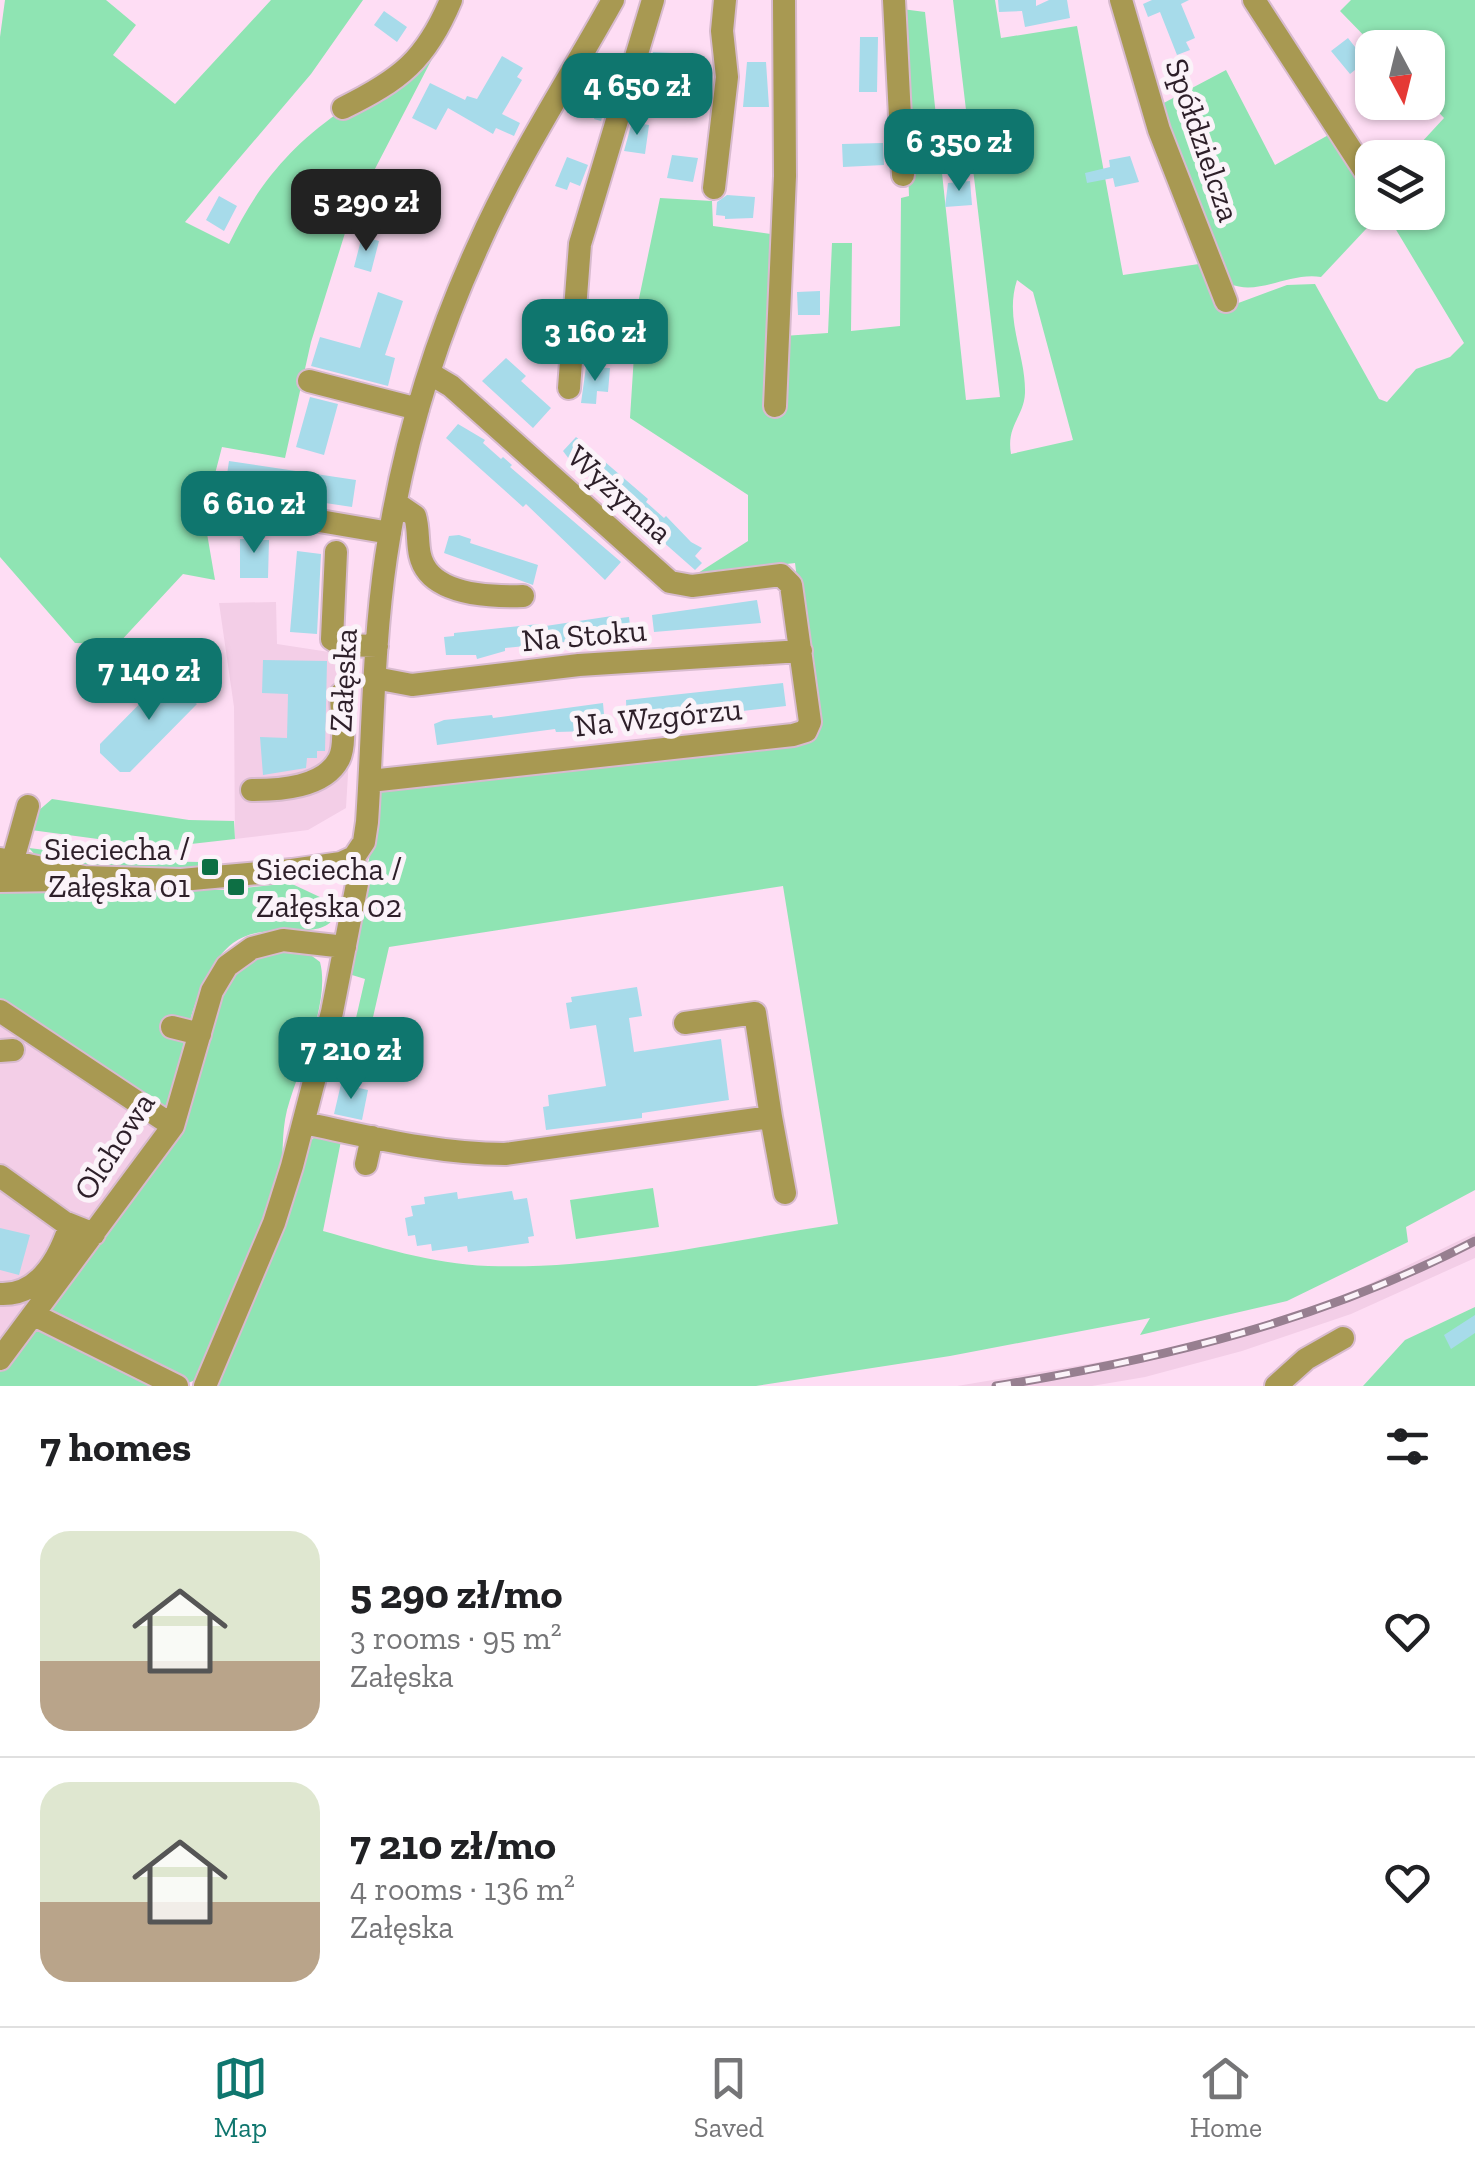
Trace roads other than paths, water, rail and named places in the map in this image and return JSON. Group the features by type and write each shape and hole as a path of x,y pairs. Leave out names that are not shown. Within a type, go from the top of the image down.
{"street":[{"path":"343,108 382,88 415,64 451,0"},
{"name":"Załęska","path":"205,1386 274,1223 304,1123 345,947 357,884 354,856 364,842 376,646 390,533 418,410 489,222 613,0"},
{"path":"569,388 580,244 653,0"},
{"path":"714,188 727,77 722,31 725,0"},
{"path":"775,406 785,176 784,0"},
{"path":"894,0 902,175"},
{"name":"Spółdzielcza","path":"1121,0 1159,130 1226,301"},
{"path":"1254,0 1355,156"},
{"name":"Wyżynna","path":"429,374 452,386 670,582 692,586 781,575 792,585"},
{"path":"310,381 418,410"},
{"path":"396,503 415,516 420,555 434,577 483,596 524,596"},
{"path":"220,504 390,533"},
{"path":"336,552 332,639 342,645 376,646"},
{"name":"Na Wzgórzu","path":"370,781 793,735 806,730 810,722 792,585"},
{"name":"Na Stoku","path":"374,678 412,685 578,665 801,651"},
{"path":"252,790 303,786 338,761 341,694"},
{"path":"341,734 372,735"},
{"path":"28,806 5,871 210,879 341,863 354,856"},
{"name":"Olchowa","path":"4,1348 34,1315 173,1126 212,991 238,956 283,940 345,947"},
{"path":"0,1011 173,1126"},
{"path":"685,1023 755,1013 784,1193"},
{"path":"172,1027 200,1034"},
{"path":"304,1123 466,1154 506,1154 771,1118"},
{"path":"366,1164 372,1137"},
{"path":"0,1176 70,1225 94,1234"},
{"path":"0,1194 10,1197 24,1193"},
{"path":"0,1294 20,1295 32,1289 62,1249 70,1225"},
{"path":"34,1315 177,1386"},
{"path":"1276,1386 1306,1359 1343,1338"}],"railway":[{"path":"996,1386 1120,1363 1242,1333 1360,1293 1475,1241"}],"place":[{"name":"Sieciecha / Załęska 01","path":"210,867"},
{"name":"Sieciecha / Załęska 02","path":"236,887"}]}
